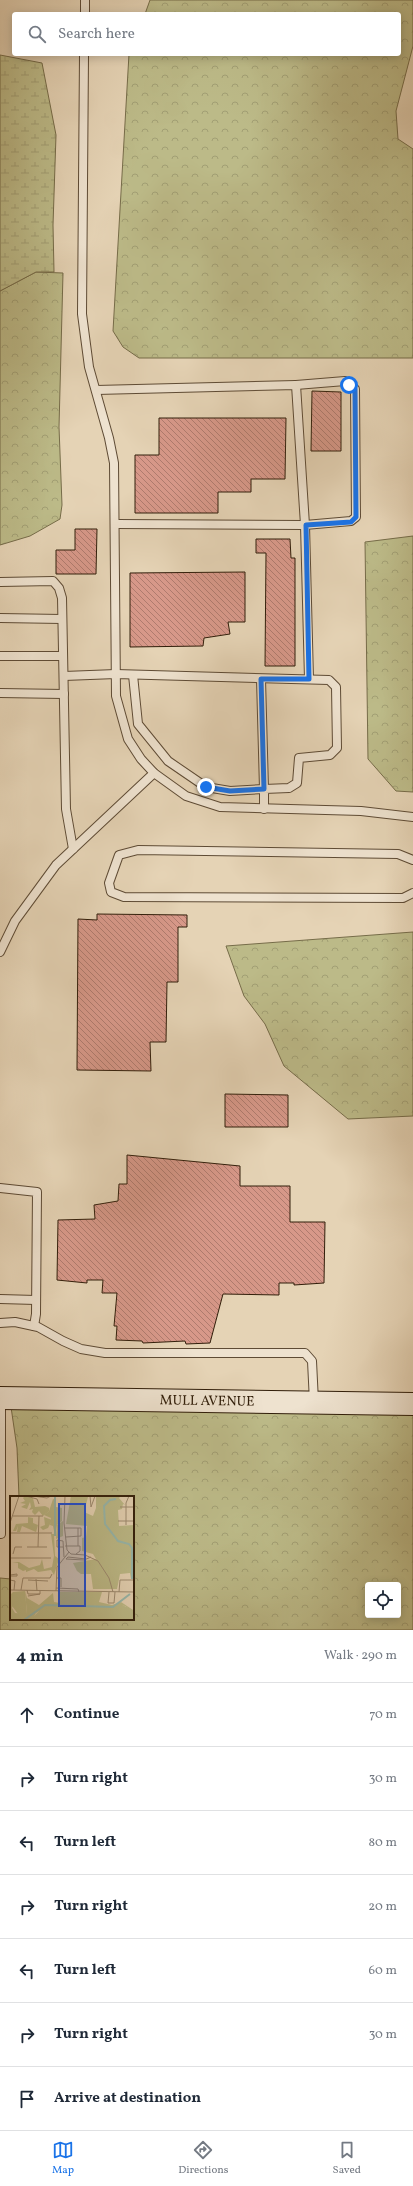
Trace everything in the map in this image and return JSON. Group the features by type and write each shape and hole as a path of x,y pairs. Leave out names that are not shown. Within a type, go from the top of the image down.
{"street":[{"name":"MULL AVENUE","path":"0,1398 413,1404"}],"lane":[{"path":"85,0 85,12"},
{"path":"84,56 82,314 89,367 114,463 116,524 116,696 128,739 141,759 154,773 186,796 220,807 361,811 413,817"},
{"path":"96,390 296,385 345,381 355,389 356,517 351,522 306,525 116,524"},
{"path":"296,385 306,525 309,679"},
{"path":"0,582 53,581 59,588 62,619 64,676 66,809 73,849"},
{"path":"0,618 62,619"},
{"path":"0,656 63,656"},
{"path":"64,676 116,674 329,680 336,687 337,748 330,756 300,758 297,783 288,788 230,791 206,787 168,761 138,724 133,675"},
{"path":"261,679 264,809"},
{"path":"0,693 64,694"},
{"path":"0,952 15,921 56,865 154,773"},
{"path":"413,860 398,854 138,850 119,855 109,883 111,892 124,897 403,898 413,893"},
{"path":"0,1188 37,1192 36,1300 34,1326"},
{"path":"0,1299 36,1300"},
{"path":"0,1323 15,1322 34,1326 81,1349 105,1353 305,1353 312,1361 314,1403"},
{"path":"0,1398 1,1534"}],"green space":[{"path":"150,0 413,0 413,46 396,111 398,139 413,149 413,358 139,358 123,347 113,331 129,56 401,56 401,12 146,12"},
{"path":"0,55 42,63 56,135 53,225 54,272 36,272 0,291"},
{"path":"36,272 63,273 59,427 62,505 60,519 30,536 0,545 0,291"},
{"path":"413,536 413,792 396,791 368,759 365,542"},
{"path":"413,932 413,1116 348,1119 284,1066 265,1024 244,996 226,946"},
{"path":"11,1407 413,1410 413,1630 0,1630 0,1578 10,1579 10,1620 134,1620 134,1496 19,1496 17,1448"}],"building":[{"path":"312,391 341,392 341,451 311,451"},
{"path":"159,418 286,418 285,479 251,479 251,492 218,492 218,513 135,513 135,455 159,455"},
{"path":"75,529 97,529 96,574 56,574 56,550 75,550"},
{"path":"256,539 290,539 291,558 295,558 295,666 265,666 266,553 256,553"},
{"path":"245,572 245,622 228,622 230,634 204,638 203,646 130,647 130,573"},
{"path":"97,914 187,915 187,927 178,927 178,982 167,982 166,1042 150,1042 151,1071 77,1070 78,919 97,920"},
{"path":"225,1094 288,1095 288,1127 225,1127"},
{"path":"127,1155 240,1166 240,1186 290,1186 290,1222 325,1222 324,1283 294,1285 294,1283 279,1283 279,1295 223,1294 210,1343 186,1344 185,1341 143,1343 142,1341 116,1340 117,1326 114,1326 117,1293 102,1293 103,1280 87,1280 87,1283 57,1280 58,1220 95,1219 94,1205 118,1201 119,1184 127,1184"}],"route":[{"path":"206,787 230,791 264,789 261,679 309,679 306,525 351,522 356,517 355,389 349,385"}]}
